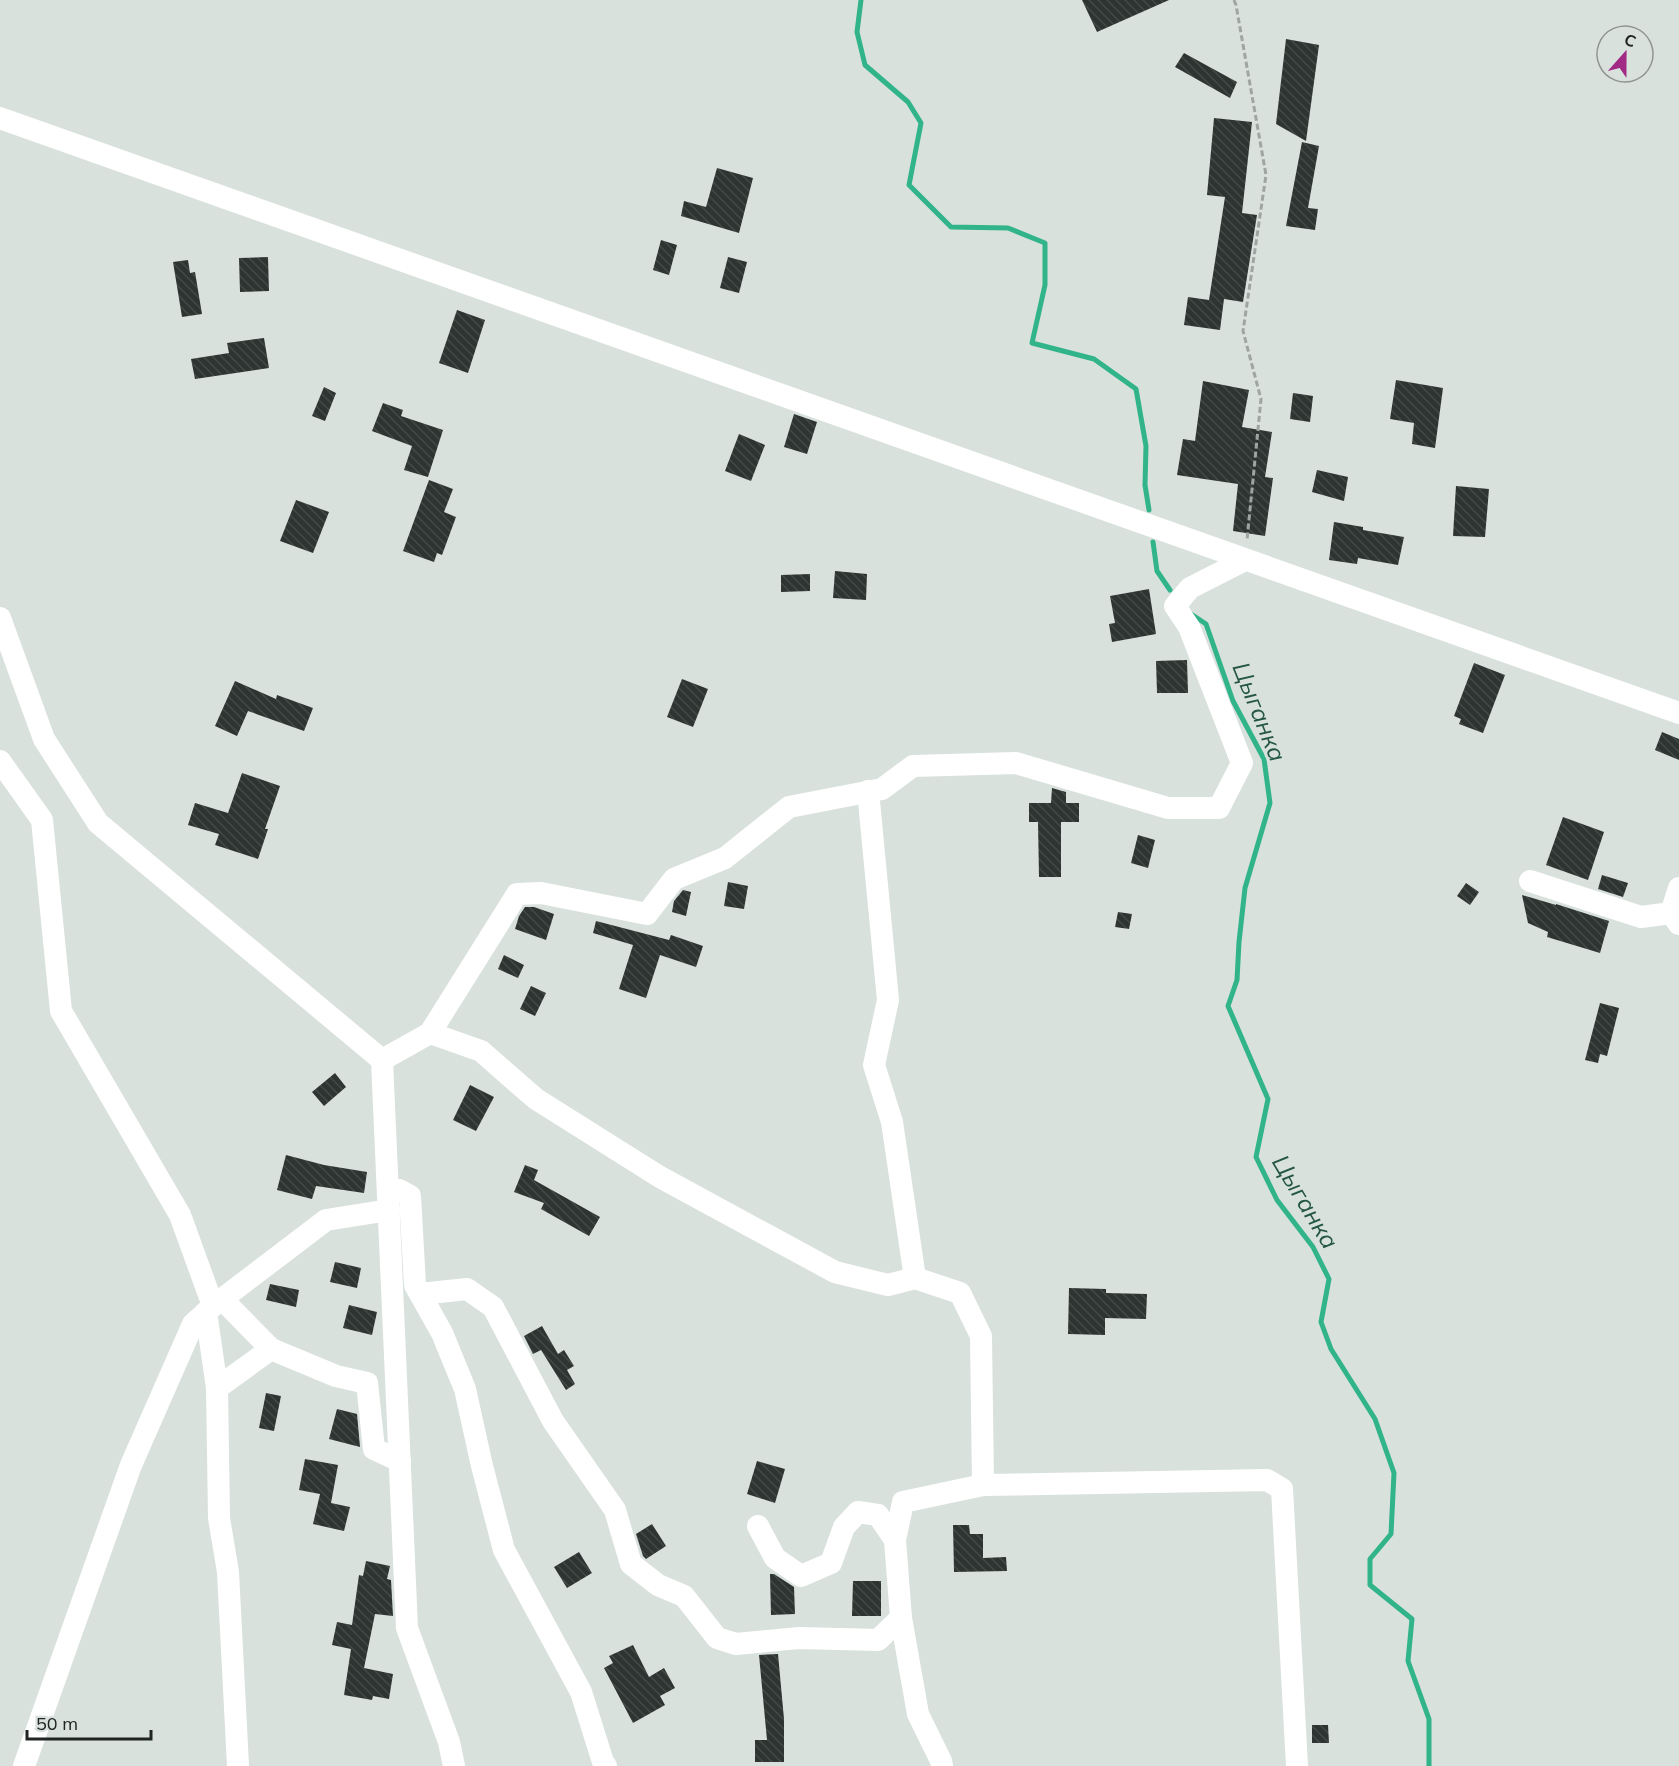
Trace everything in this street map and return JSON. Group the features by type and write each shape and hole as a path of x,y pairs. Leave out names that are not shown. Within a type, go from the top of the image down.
{"street":[{"path":"0,118 1679,712"},
{"path":"382,1060 430,1033 517,894 542,893 647,914 674,879 725,858 789,807 882,789 913,766 1016,764 1167,808 1219,808 1242,763 1189,627 1175,606 1190,588 1245,560"},
{"path":"0,618 44,739 98,823 382,1060 407,1628 449,1742 454,1766"},
{"path":"0,761 42,820 61,1011 180,1215 214,1306 219,1518 228,1572 238,1766"},
{"path":"868,791 888,1000 874,1065 892,1122 915,1278"},
{"path":"1530,880 1641,917 1675,919 1679,888"},
{"path":"430,1033 481,1051 536,1099 660,1177 835,1272 888,1285 915,1278 960,1293 981,1336 983,1485"},
{"path":"24,1766 131,1465 194,1324 326,1220 388,1202 399,1190 410,1196 415,1285 442,1334 465,1389 504,1550 580,1692 606,1766"},
{"path":"420,1294 467,1289 493,1307 553,1421 615,1510 631,1564 658,1585 684,1596 717,1638 736,1644 799,1638 878,1640 901,1618"},
{"path":"214,1306 271,1349 336,1376 368,1383 374,1449 400,1461"},
{"path":"217,1388 271,1349"},
{"path":"942,1766 918,1714 901,1618 895,1540 903,1502 983,1485 1267,1480 1282,1490 1297,1766"},
{"path":"758,1526 775,1558 801,1576 831,1563 844,1527 858,1512 878,1515 895,1540"}],"path":[{"path":"1234,0 1266,175 1243,331 1261,399 1245,560"}],"building":[{"path":"1082,0 1169,0 1097,32"},
{"path":"1286,39 1319,45 1306,141 1276,124"},
{"path":"1184,53 1237,82 1230,98 1175,67"},
{"path":"1214,118 1252,122 1242,213 1257,215 1243,302 1224,299 1220,330 1184,325 1188,297 1209,300 1225,197 1207,195"},
{"path":"1302,142 1319,146 1308,208 1318,209 1315,230 1286,226"},
{"path":"717,168 753,178 739,233 681,216 684,201 706,207"},
{"path":"661,240 677,245 669,275 653,270"},
{"path":"268,257 269,291 240,292 239,258"},
{"path":"728,257 747,262 739,293 720,288"},
{"path":"188,260 190,273 195,272 202,314 182,317 173,262"},
{"path":"457,310 485,320 468,373 439,363"},
{"path":"264,338 269,368 195,379 191,359 229,353 227,343"},
{"path":"1396,380 1443,388 1435,448 1412,444 1414,423 1390,419"},
{"path":"1203,381 1249,390 1242,427 1272,432 1265,477 1273,478 1265,536 1233,531 1238,484 1177,475 1183,439 1195,441"},
{"path":"324,387 336,393 325,421 312,416"},
{"path":"1293,393 1313,396 1310,422 1290,419"},
{"path":"383,403 403,410 401,416 443,430 428,477 404,470 412,446 372,431"},
{"path":"794,414 817,422 807,454 784,447"},
{"path":"739,434 765,445 751,481 725,471"},
{"path":"1317,470 1348,477 1344,501 1312,492"},
{"path":"429,480 453,489 444,512 456,517 442,555 437,553 434,562 403,551"},
{"path":"1456,486 1489,489 1485,537 1453,536"},
{"path":"296,500 329,512 313,553 280,541"},
{"path":"1334,522 1404,537 1398,565 1358,558 1357,564 1329,560"},
{"path":"835,571 867,574 866,600 833,598"},
{"path":"810,574 810,591 781,592 781,575"},
{"path":"1149,589 1156,634 1112,642 1109,624 1115,623 1110,596"},
{"path":"1187,660 1188,693 1157,693 1156,661"},
{"path":"1474,663 1505,675 1483,733 1459,724 1461,719 1454,716"},
{"path":"682,679 708,689 693,727 667,717"},
{"path":"235,681 276,699 277,695 313,708 304,731 248,711 237,736 215,726"},
{"path":"1662,732 1679,739 1679,760 1655,750"},
{"path":"242,773 280,786 265,829 268,829 258,859 215,845 219,834 188,825 195,803 228,813"},
{"path":"1052,788 1066,792 1066,803 1079,803 1079,822 1061,822 1061,877 1039,877 1038,822 1029,822 1029,803 1051,803"},
{"path":"1563,817 1604,832 1588,880 1546,865"},
{"path":"1138,835 1155,840 1148,868 1131,863"},
{"path":"1602,875 1628,883 1623,897 1598,889"},
{"path":"728,882 748,886 744,909 724,906"},
{"path":"1466,883 1479,892 1470,905 1457,896"},
{"path":"683,890 691,892 686,916 672,912 674,901"},
{"path":"1522,895 1609,921 1600,953 1547,937 1548,932 1528,923"},
{"path":"525,907 534,907 554,914 546,940 515,929"},
{"path":"1118,912 1132,914 1129,929 1115,927"},
{"path":"596,921 669,940 671,935 703,946 696,967 660,955 646,998 619,989 633,945 593,933"},
{"path":"504,955 524,965 518,978 498,969"},
{"path":"531,986 546,993 535,1016 520,1009"},
{"path":"1600,1003 1619,1008 1607,1056 1600,1054 1598,1063 1585,1060"},
{"path":"335,1073 346,1087 324,1106 312,1092"},
{"path":"470,1085 494,1097 476,1131 453,1120"},
{"path":"286,1155 324,1165 367,1172 364,1193 316,1186 312,1199 277,1190"},
{"path":"525,1165 538,1170 534,1180 600,1217 589,1236 541,1209 544,1203 514,1192"},
{"path":"335,1262 361,1268 357,1288 330,1282"},
{"path":"270,1284 299,1290 296,1307 266,1300"},
{"path":"1069,1288 1106,1289 1106,1293 1147,1294 1146,1319 1105,1318 1105,1335 1068,1334"},
{"path":"349,1305 377,1312 372,1335 343,1328"},
{"path":"542,1326 558,1354 564,1350 574,1366 567,1370 575,1384 566,1390 541,1350 533,1354 524,1336"},
{"path":"266,1393 281,1396 274,1431 259,1428"},
{"path":"337,1409 357,1414 360,1447 329,1439"},
{"path":"305,1459 338,1465 331,1503 350,1507 344,1531 313,1524 320,1494 299,1490"},
{"path":"757,1461 785,1469 775,1503 747,1494"},
{"path":"652,1524 666,1546 646,1559 636,1534"},
{"path":"953,1525 969,1525 970,1534 983,1534 983,1558 1006,1557 1007,1571 954,1572"},
{"path":"579,1552 592,1573 567,1588 554,1567"},
{"path":"366,1561 390,1566 387,1579 391,1580 393,1616 375,1614 364,1668 393,1674 389,1699 373,1696 372,1700 344,1695 351,1649 332,1645 337,1622 352,1625 359,1575 363,1576"},
{"path":"770,1574 774,1574 794,1587 795,1614 771,1615"},
{"path":"853,1581 881,1581 881,1616 852,1616"},
{"path":"633,1645 649,1677 664,1668 675,1688 660,1696 665,1705 633,1723 604,1668 613,1663 609,1656"},
{"path":"778,1654 784,1719 784,1762 755,1762 755,1740 767,1740 759,1655"},
{"path":"1312,1725 1328,1725 1329,1743 1312,1743"}],"waterway":[{"name":"Цыганка","path":"861,0 857,32 865,65 908,102 921,123 909,185 951,227 1008,228 1045,243 1045,285 1032,343 1094,359 1136,389 1146,446 1145,485 1149,510"},
{"name":"Цыганка","path":"1153,542 1157,571 1170,590"},
{"name":"Цыганка","path":"1191,614 1206,624 1233,701 1264,759 1270,803 1245,888 1237,980 1228,1006 1268,1099 1256,1157 1277,1200 1313,1247 1329,1279 1321,1322 1331,1349 1375,1419 1394,1473 1391,1534 1370,1559 1370,1585 1412,1619 1408,1661 1429,1719 1429,1766"}]}
